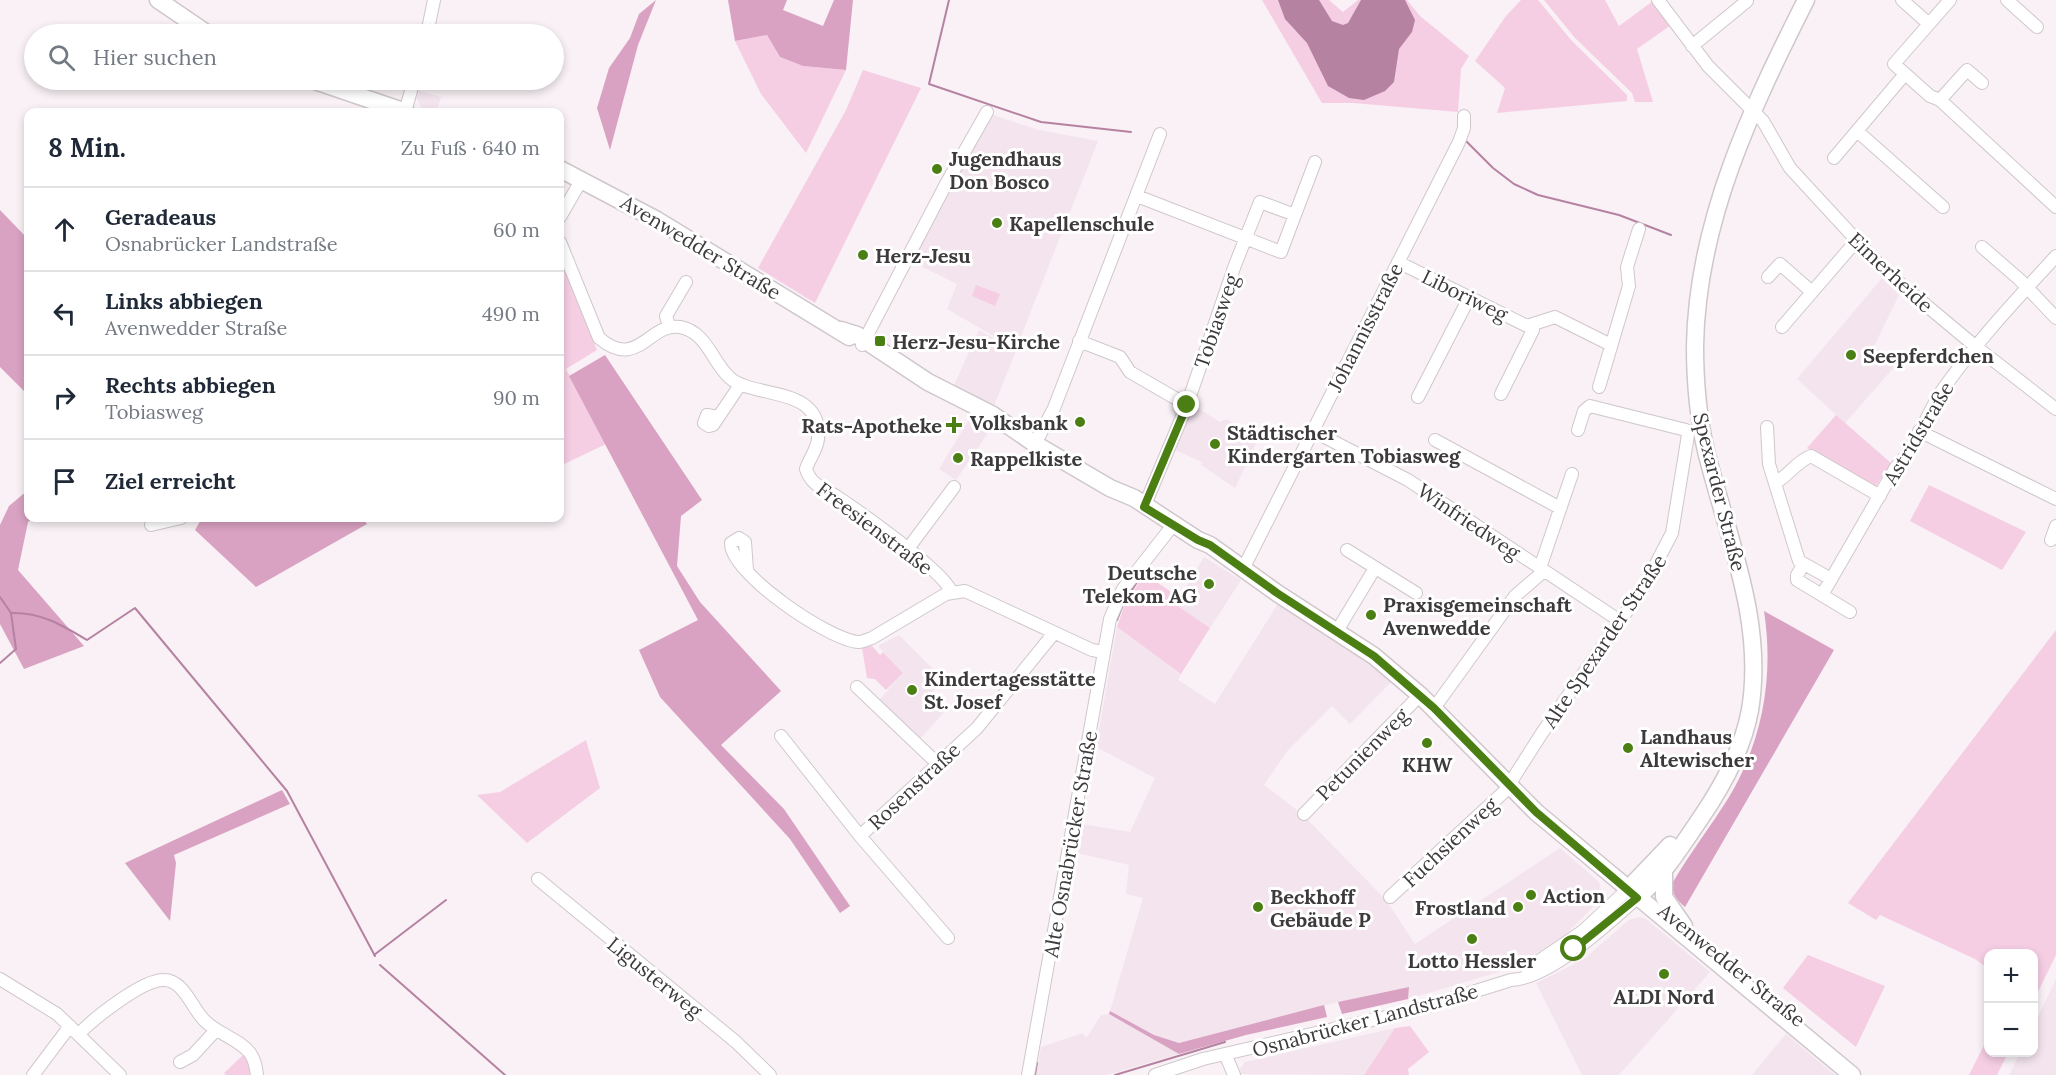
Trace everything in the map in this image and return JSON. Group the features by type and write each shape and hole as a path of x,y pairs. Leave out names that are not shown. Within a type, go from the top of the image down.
{"main road":[{"path":"158,0 193,24"},
{"name":"Spexarder Straße","path":"1635,891 1664,870 1728,774 1750,711 1753,661 1749,612 1706,449 1696,381 1695,348 1700,287 1706,250 1723,189 1753,110 1806,0"},
{"path":"341,90 393,108"},
{"name":"Avenwedder Straße","path":"564,171 657,220 841,330 972,406 993,415 1029,440 1110,488 1119,489 1143,507 1198,540 1214,554 1223,556 1374,656 1420,695 1510,782 1852,1075"},
{"name":"Avenwedder Straße","path":"1265,583 1279,588 1340,626 1402,671 1437,704 1510,782"},
{"name":"Spexarder Straße","path":"1635,891 1712,788 1732,746 1751,680"},
{"path":"1664,870 1664,897 1684,926"},
{"name":"Avenwedder Straße","path":"1635,891 1684,926 1865,1075"}],"street":[{"path":"430,24 434,0"},
{"name":"Eimerheide","path":"1658,0 1708,66 1768,128 1790,168 1898,283 2056,409"},
{"path":"1902,0 1929,24"},
{"path":"1950,0 1894,64 1930,96 1940,100 2056,207"},
{"path":"2007,0 2037,27"},
{"path":"1692,46 1747,2"},
{"path":"1940,100 1967,70 1982,83"},
{"path":"1834,158 1905,74"},
{"path":"406,108 411,90"},
{"path":"868,345 946,184 987,112"},
{"name":"Johannisstraße","path":"1243,569 1459,142 1464,128 1464,116"},
{"path":"1857,131 1943,207"},
{"path":"1029,440 1054,408 1160,134"},
{"path":"1137,196 1281,252 1315,162"},
{"path":"564,209 582,179"},
{"name":"Tobiasweg","path":"1143,507 1187,405 1260,202 1295,216"},
{"path":"1599,387 1629,286 1627,267 1639,229"},
{"path":"1782,327 1857,240"},
{"path":"1982,247 2056,318"},
{"path":"564,252 599,338 608,346 628,349 641,346 669,326 694,332 723,371 740,386 718,417"},
{"name":"Astridstraße","path":"1822,595 1896,467 1906,457 1944,387 1975,346 2056,255"},
{"name":"Liboriweg","path":"1398,262 1527,326 1555,317 1611,345"},
{"path":"1768,277 1780,264 1812,292"},
{"path":"669,326 666,316 686,282"},
{"path":"1418,397 1469,298"},
{"name":"Liboriweg","path":"1501,394 1533,330 1532,326"},
{"path":"1079,341 1120,357 1130,372 1187,405"},
{"name":"Freesienstraße","path":"740,386 776,392 793,398 807,408 817,425 818,441 806,469 808,477 822,490 835,495 907,550 947,582 951,591"},
{"name":"Alte Spexarder Straße","path":"1510,782 1645,585 1672,533 1688,435 1686,430 1590,406 1584,411 1578,430"},
{"path":"1767,427 1767,455 1799,561 1831,579"},
{"name":"Winfriedweg","path":"1312,431 1408,480 1620,621"},
{"path":"1919,431 2056,499"},
{"path":"1435,440 1560,508"},
{"name":"Astridstraße","path":"1775,483 1787,477 1804,458 1811,456 1880,496"},
{"path":"1437,704 1515,596 1542,570 1572,474"},
{"path":"907,550 954,487"},
{"path":"151,525 164,522"},
{"name":"Alte Osnabrücker Straße","path":"1028,1075 1104,652 1117,598 1173,525"},
{"path":"2051,540 2056,526"},
{"path":"1347,550 1416,593"},
{"path":"1804,564 1797,575 1797,580 1850,612"},
{"path":"1340,626 1375,568"},
{"path":"747,570 785,606 809,621 860,642 872,638 951,591 965,591 1092,650 1104,652"},
{"name":"Rosenstraße","path":"948,938 860,836 977,728 1054,633"},
{"path":"857,687 938,764"},
{"name":"Petunienweg","path":"1304,814 1420,695"},
{"path":"781,736 860,836"},
{"name":"Fuchsienweg","path":"1390,897 1510,782"},
{"name":"Ligusterweg","path":"538,879 736,1042 770,1075"},
{"name":"Osnabrücker Landstraße","path":"1155,1075 1199,1068 1221,1057 1412,1011 1511,980 1562,947 1635,891"},
{"path":"0,979 57,1014 120,1075"},
{"path":"33,1075 74,1030 136,991 163,980 180,987 195,1011 216,1030 248,1051 257,1075"},
{"path":"180,1062 193,1055 216,1030"},
{"path":"1221,1057 1234,1075"}],"shaded area":[{"path":"656,0 638,45 610,150 597,108 609,68 630,38 639,14"},
{"path":"728,0 787,0 783,10 823,26 834,0 853,0 846,70 803,66 780,57 767,35 735,41"},
{"path":"1262,0 1329,0 1343,12 1358,0 1407,0 1420,16 1469,56 1461,69 1458,112 1353,103 1322,103"},
{"path":"1278,0 1319,0 1332,21 1343,25 1348,23 1361,0 1405,0 1415,20 1412,32 1399,49 1394,82 1385,91 1364,100 1349,98 1328,86 1307,43 1285,19"},
{"path":"1521,0 1538,0 1572,41 1627,95 1627,101 1497,113 1505,88 1475,61 1506,16"},
{"path":"1544,0 1605,0 1619,26 1653,1 1671,25 1637,49 1653,102 1635,102 1632,93 1575,38"},
{"path":"767,35 780,57 803,66 846,70 806,153 761,94 735,41"},
{"path":"863,70 921,88 815,303 758,268 846,110"},
{"path":"419,91 441,97 437,108 421,107 417,99"},
{"name":"Kapellenschule","path":"990,114 1039,130 1098,141 1016,349 947,309 957,284 911,261"},
{"path":"0,210 24,235 24,391 0,367"},
{"path":"564,268 597,350 566,369 606,444 564,464"},
{"name":"Seepferdchen","path":"1882,278 1899,295 1874,346 1896,365 1845,423 1797,379"},
{"path":"976,285 1000,294 995,306 972,296"},
{"path":"979,330 1016,351 993,408 954,385"},
{"path":"605,355 702,500 681,516 677,566 700,602 781,691 721,745 784,809 850,906 840,913 790,839 660,697 639,650 698,620 569,376"},
{"name":"Städtischer Kindergarten Tobiasweg","path":"1191,404 1220,422 1226,419 1258,439 1235,488 1201,465 1202,462 1173,449"},
{"path":"1836,415 1891,463 1876,486 1807,448"},
{"name":"Rappelkiste","path":"970,418 990,430 956,480 939,469"},
{"path":"1929,485 2026,532 2002,570 1910,521"},
{"path":"24,493 24,522 28,522 18,570 84,646 24,669 0,624 0,525 9,506"},
{"path":"200,522 365,522 367,524 256,587 195,530"},
{"path":"1204,557 1241,580 1210,628 1175,605"},
{"path":"1145,574 1180,598 1176,605 1210,628 1181,674 1117,627 1125,603"},
{"path":"1279,602 1333,635 1393,680 1350,724 1332,706 1288,750 1264,785 1302,814 1386,900 1415,944 1560,848 1599,882 1601,891 1598,902 1565,935 1505,970 1408,999 1409,987 1338,1002 1179,1043 1154,1035 1110,1011 1143,898 1126,894 1129,865 1077,853 1082,824 1130,832 1155,778 1096,747 1117,627 1181,674 1178,680 1215,704"},
{"path":"1764,611 1834,650 1685,907 1675,896 1673,882 1729,797 1741,775 1758,730 1768,659"},
{"path":"2056,630 2056,955 2038,992 2038,949 1984,949 1984,966 1975,959 1880,915 1876,920 1848,903"},
{"name":"Kindertagesstätte St. Josef","path":"899,635 943,679 931,693 948,708 919,740 878,701 903,673 878,646"},
{"path":"872,646 880,655 883,652 903,673 886,690 875,679 867,678 862,648"},
{"path":"586,740 600,788 527,843 477,795 500,792"},
{"path":"282,790 290,804 174,855 176,863 170,921 125,863"},
{"path":"1640,917 1646,919 1710,972 1619,1075 1582,1075 1536,983 1584,959 1629,920"},
{"path":"1808,955 1885,986 1856,1047 1783,988"},
{"path":"2056,979 2056,1075 2009,1075 2018,1057 2038,1057 2038,1017"},
{"path":"1409,987 1408,999 1342,1014 1338,1002"},
{"path":"1324,1005 1327,1017 1246,1035 1179,1054 1109,1014 1110,1011 1154,1035 1179,1043"},
{"path":"1109,1014 1179,1054 1107,1075 1036,1075 1041,1047 1083,1033 1085,1037 1088,1036 1101,1015"},
{"path":"1410,1026 1429,1052 1408,1069 1409,1075 1364,1075 1395,1028"},
{"path":"1395,1028 1364,1075 1241,1074 1240,1069 1245,1062"},
{"path":"1786,1034 1835,1075 1752,1075"},
{"path":"1984,1045 1984,1057 2006,1057 1997,1075 1969,1075"},
{"path":"244,1054 253,1075 226,1075 224,1073"}],"waterway":[{"path":"949,0 929,84 1041,122 1131,132"},
{"path":"1466,141 1493,168 1514,184 1538,195 1619,215 1671,235"},
{"path":"1117,620 1124,602 1143,573"},
{"path":"0,597 11,613 16,649 0,663"},
{"path":"11,613 42,617 87,640 135,608 287,791 375,956"},
{"path":"374,955 446,900"},
{"path":"380,965 505,1075"},
{"path":"1115,1075 1225,1042"},
{"path":"1035,1075 1037,1063"}],"place":[{"name":"Jugendhaus Don Bosco","path":"937,169"},
{"name":"Kapellenschule","path":"997,223"},
{"name":"Herz-Jesu","path":"863,255"},
{"name":"Herz-Jesu-Kirche","path":"880,341"},
{"name":"Seepferdchen","path":"1851,355"},
{"name":"Volksbank","path":"1080,422"},
{"name":"Rats-Apotheke","path":"954,425"},
{"name":"Städtischer Kindergarten Tobiasweg","path":"1215,444"},
{"name":"Rappelkiste","path":"958,458"},
{"name":"Deutsche Telekom AG","path":"1209,584"},
{"name":"Praxisgemeinschaft Avenwedde","path":"1371,615"},
{"name":"Kindertagesstätte St. Josef","path":"912,690"},
{"name":"KHW","path":"1427,743"},
{"name":"Landhaus Altewischer","path":"1628,748"},
{"name":"Action","path":"1531,895"},
{"name":"Beckhoff Gebäude P","path":"1258,907"},
{"name":"Frostland","path":"1518,907"},
{"name":"Lotto Hessler","path":"1472,939"},
{"name":"ALDI Nord","path":"1664,974"}],"route":[{"path":"1187,405 1144,507 1210,545 1277,593 1374,656 1434,708 1536,812 1637,898 1594,936 1574,949"}]}
